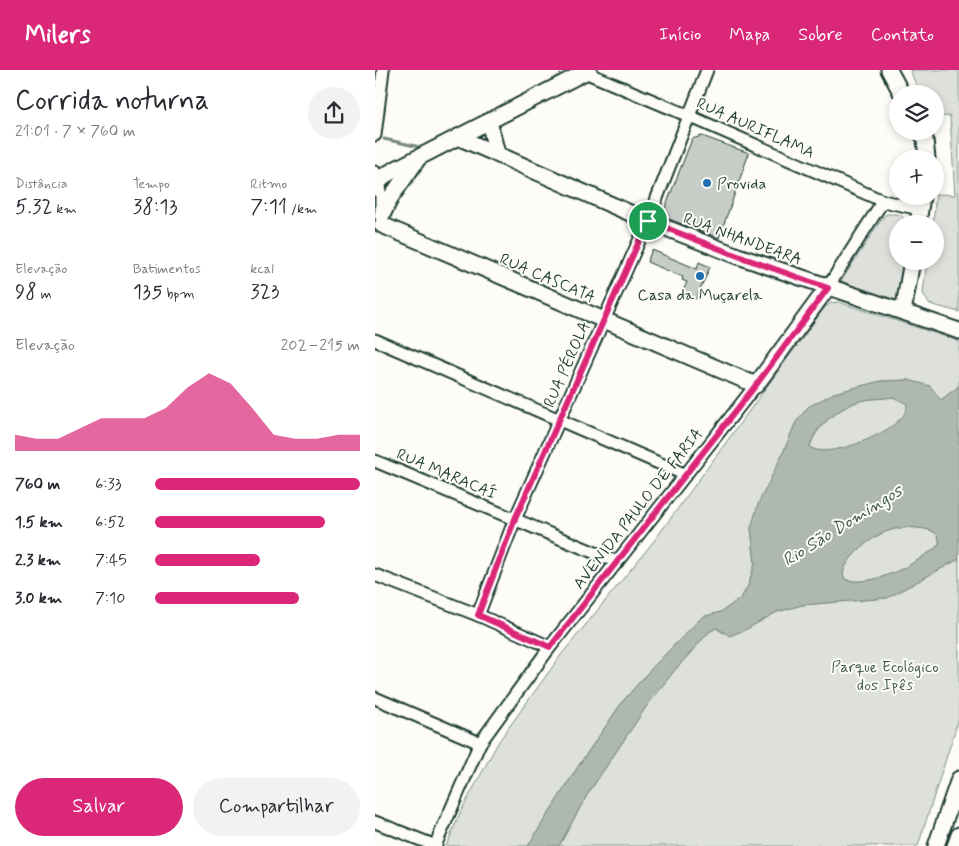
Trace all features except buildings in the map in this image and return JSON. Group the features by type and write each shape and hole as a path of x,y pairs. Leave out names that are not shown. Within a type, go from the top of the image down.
{"street":[{"path":"375,136 377,101 383,70"},
{"name":"RUA PÉROLA","path":"478,615 515,519 648,221 707,70"},
{"path":"889,70 897,85"},
{"path":"379,218 381,196 376,181 393,170 584,71"},
{"name":"RUA AURIFLAMA","path":"584,71 883,201 920,210"},
{"path":"489,121 497,154"},
{"name":"RUA NHANDEARA","path":"458,136 648,221 828,288 959,331"},
{"path":"379,218 400,183 420,157"},
{"name":"AVENIDA PAULO DE FARIA","path":"436,846 480,743 550,647 684,474 756,385 828,288 883,201"},
{"name":"RUA CASCATA","path":"379,218 603,319 756,385"},
{"path":"903,312 910,270"},
{"path":"375,340 684,474"},
{"name":"RUA MARACAÍ","path":"375,461 617,562"},
{"path":"375,575 478,615 550,647"},
{"path":"375,698 480,743"},
{"path":"936,846 959,778"},
{"path":"375,822 436,846"},
{"path":"955,846 959,835"}],"green space":[{"path":"910,70 959,70 959,312 929,304 923,293 926,270 944,270 944,215 934,215 935,205 944,205 944,194 955,195 950,116 944,116 944,85 916,85"},
{"path":"887,214 900,215 889,215 889,270 902,270 900,296 895,301 845,285 842,280 883,217"},
{"path":"838,302 959,341 959,386 941,400 909,380 881,381 834,393 796,422 751,528 755,563 748,586 741,598 721,612 702,617 651,669 623,701 579,765 528,846 446,846 461,811 499,741 561,655 654,541 825,307 831,303"},
{"path":"893,397 907,404 907,413 888,430 844,448 818,451 810,447 822,426 843,409 861,401"},
{"path":"908,527 934,532 939,539 939,545 908,566 883,577 871,580 846,580 843,575 844,569 865,544 885,532"},
{"name":"Parque Ecológico dos Ipês","path":"959,559 959,718 918,846 559,846 587,795 646,707 674,671 709,632 716,628 723,633 762,620 777,612 802,605 887,598"}],"water":[{"name":"Rio São Domingos","path":"909,380 930,386 941,400 959,386 959,559 887,598 802,605 777,612 730,636 717,628 709,632 674,671 646,707 587,795 559,846 528,846 579,765 623,701 651,669 702,617 721,612 741,598 748,586 755,563 751,528 758,504 796,422 808,407 834,393 881,381","holes":["893,397 907,404 905,413 896,423 882,432 866,440 832,450 819,450 810,447 817,432 828,419 843,409 861,401","908,527 934,532 939,539 939,545 908,566 883,577 858,581 846,580 843,575 844,569 865,544 885,532"]}],"waterway":[{"path":"384,139 424,148"}],"place":[{"name":"Provida","path":"707,183"},
{"name":"Casa da Muçarela","path":"700,276"}],"route":[{"path":"648,221 828,288 756,385 684,474 550,647 478,615 515,519 648,221"}]}
